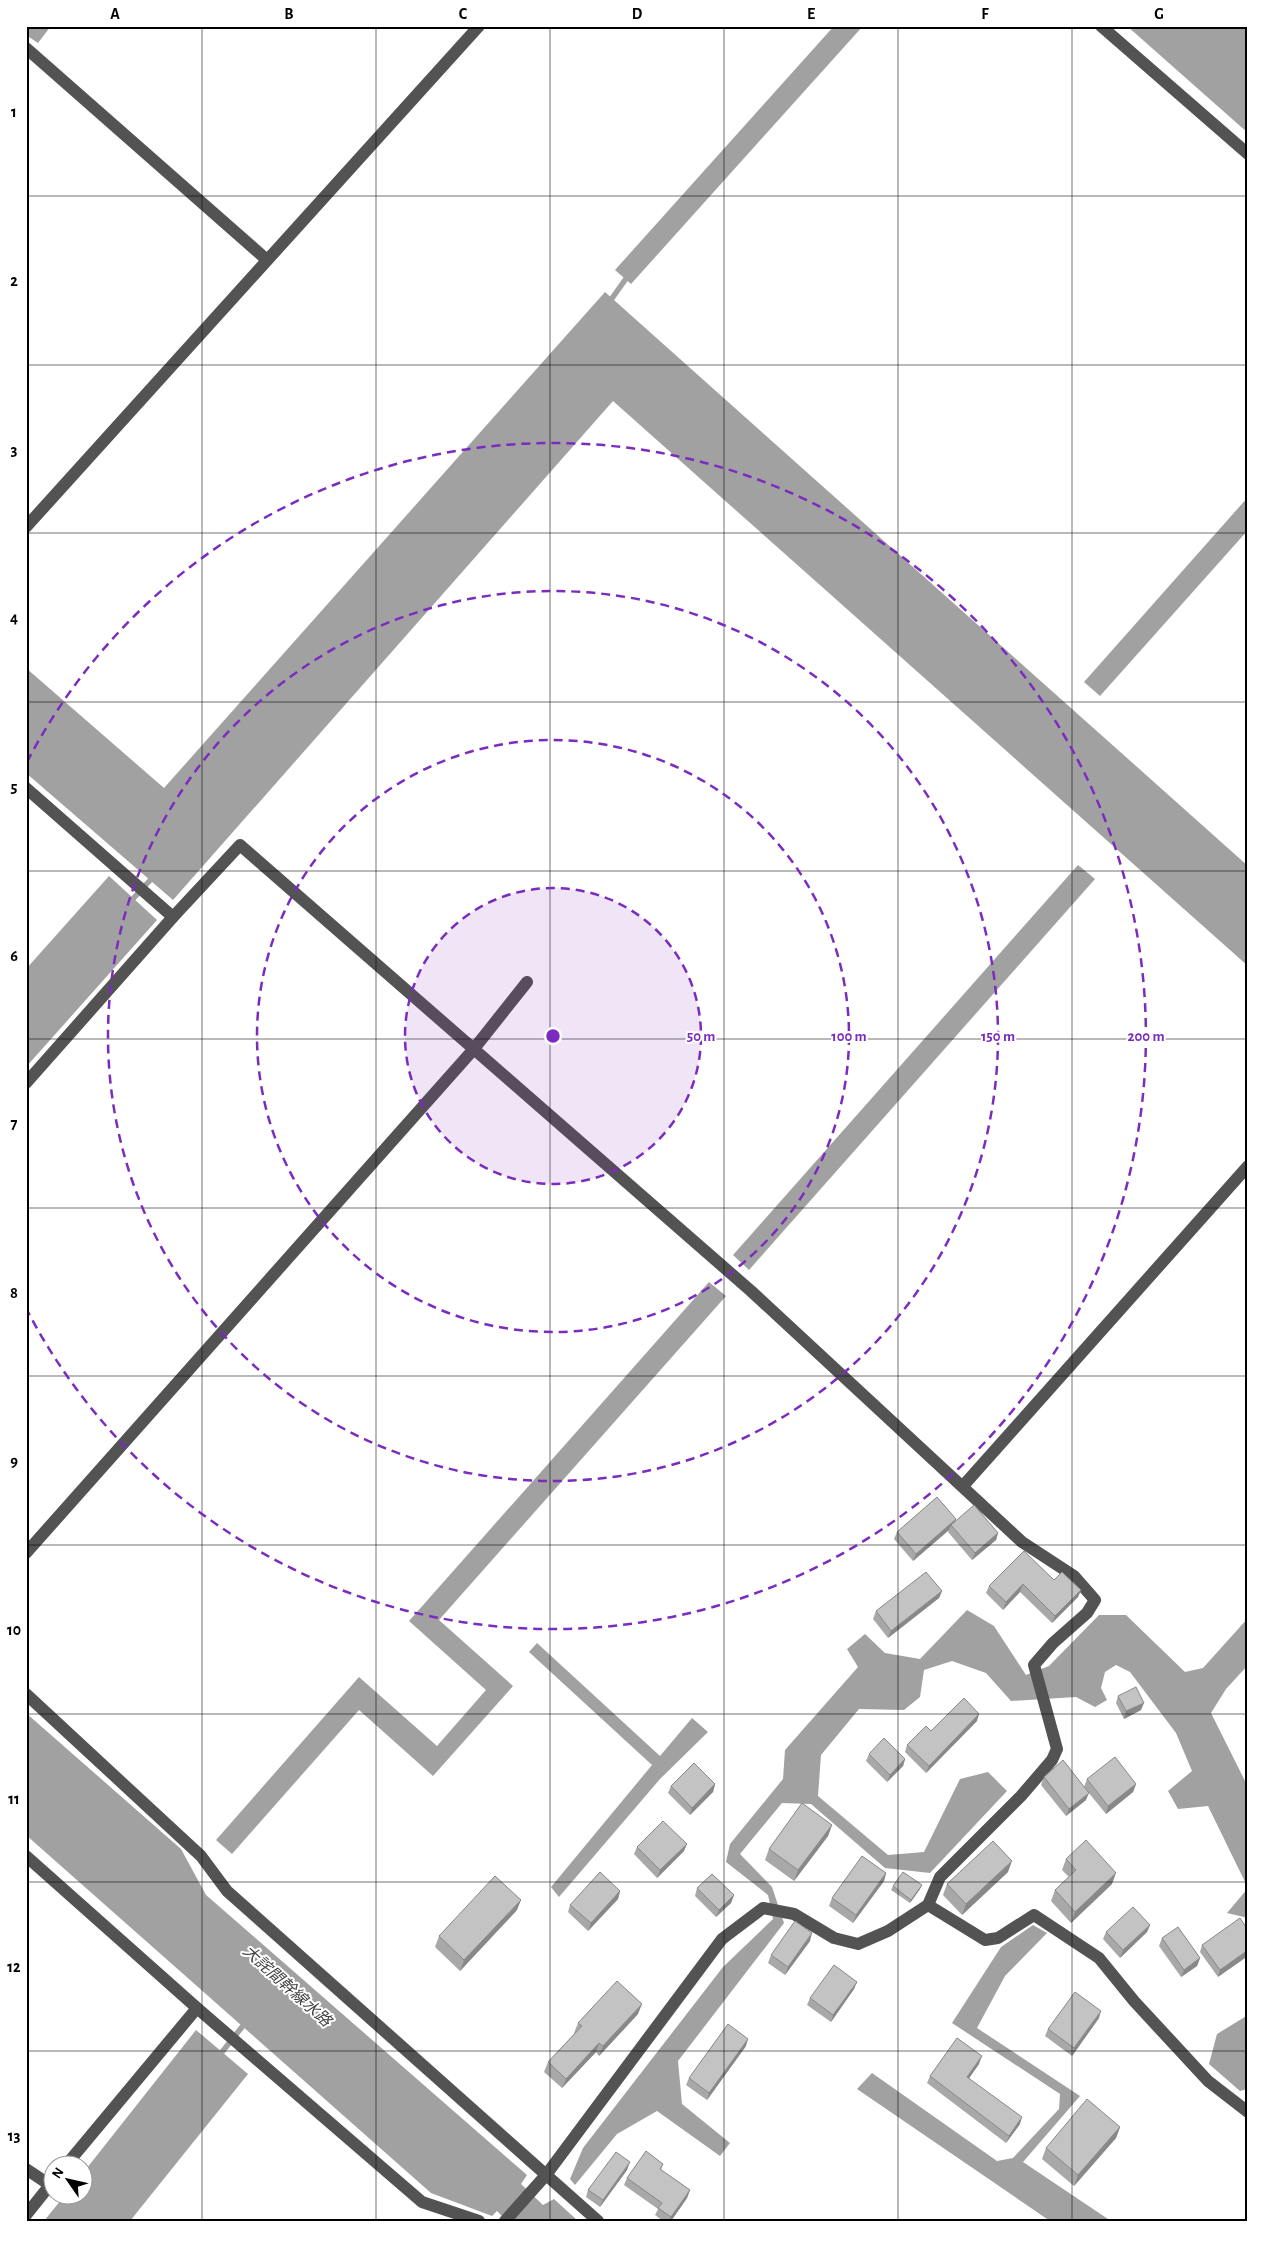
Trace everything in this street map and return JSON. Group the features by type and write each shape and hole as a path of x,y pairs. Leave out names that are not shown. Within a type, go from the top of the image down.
{"street":[{"path":"26,527 479,26"},
{"path":"1101,26 1248,154"},
{"path":"26,48 267,260"},
{"path":"26,788 173,917"},
{"path":"26,1083 173,917 240,845 751,1291 1022,1542 1074,1576 1095,1600 1087,1613 1053,1643 1034,1665 1057,1749 1052,1760 1021,1796 940,1878 928,1906 888,1931 858,1944 834,1938 794,1914 763,1908 722,1939 546,2175 505,2221"},
{"path":"26,1553 473,1050 527,982"},
{"path":"963,1486 1248,1166"},
{"path":"26,1694 201,1856 227,1891 598,2221"},
{"path":"26,1856 197,2008 422,2202 479,2221"},
{"path":"928,1906 984,1940 998,1938 1034,1915 1099,1958 1134,2001 1208,2081 1248,2112"},
{"path":"75,2154 197,2008"},
{"path":"26,2169 42,2178"},
{"path":"26,2215 42,2195"}],"water":[{"path":"26,26 51,26 38,43 26,35"},
{"path":"834,26 863,26 631,284 615,270"},
{"path":"1127,26 1248,26 1248,133"},
{"path":"605,292 1248,866 1248,966 613,401 173,900 26,773 26,668 164,788"},
{"path":"1248,497 1248,530 1100,696 1084,682"},
{"path":"1078,865 1095,879 749,1270 733,1255"},
{"path":"109,876 157,920 26,1067 26,969"},
{"path":"709,1282 726,1296 439,1620 513,1686 433,1776 359,1710 232,1854 216,1840 359,1677 437,1746 486,1690 409,1621"},
{"path":"967,1610 994,1626 1026,1675 1049,1666 1099,1615 1126,1615 1185,1672 1203,1668 1248,1618 1248,1665 1226,1689 1211,1713 1248,1787 1248,1888 1208,1806 1178,1809 1168,1791 1192,1771 1176,1733 1130,1672 1116,1665 1105,1672 1101,1688 1107,1700 1095,1707 1076,1697 1011,1701 986,1673 952,1661 924,1670 920,1697 904,1710 859,1709 821,1755 818,1796 888,1855 924,1852 960,1779 988,1772 1007,1791 930,1873 885,1868 811,1804 782,1803 740,1854 772,1887 784,1923 678,2061 682,2104 730,2143 720,2156 657,2111 617,2134 575,2185 570,2179 583,2148 723,1967 773,1919 768,1895 726,1862 730,1844 783,1779 785,1750 858,1667 847,1649 865,1634 885,1653 920,1659"},
{"path":"537,1643 660,1756 692,1718 708,1732 660,1779 559,1897 551,1887 652,1765 529,1652"},
{"name":"大詫間幹線水路","path":"26,1713 181,1849 206,1895 527,2175 521,2184 543,2205 554,2199 578,2221 507,2221 497,2211 492,2216 431,2193 26,1835"},
{"path":"1248,1888 1248,1918 1227,1913"},
{"path":"1033,1925 1047,1933 1005,1976 977,2028 1080,2096 1023,2162 1111,2221 1050,2221 857,2089 872,2073 997,2161 1013,2158 1059,2109 1060,2094 952,2023 1001,1947"},
{"path":"1248,2015 1248,2089 1240,2091 1209,2064 1217,2034"},
{"path":"196,2030 248,2074 130,2221 44,2221 58,2204 92,2204 92,2162"}],"building":[{"path":"937,1497 956,1519 916,1554 897,1532"},
{"path":"974,1505 998,1533 975,1553 951,1525"},
{"path":"1024,1551 1054,1580 1062,1572 1081,1590 1055,1616 1023,1584 1006,1602 989,1586"},
{"path":"926,1572 942,1591 891,1631 876,1611"},
{"path":"1136,1687 1144,1703 1126,1711 1118,1696"},
{"path":"964,1698 979,1714 929,1766 907,1745 926,1726 931,1731"},
{"path":"884,1738 905,1759 890,1775 869,1754"},
{"path":"1115,1757 1136,1784 1108,1806 1087,1779"},
{"path":"1063,1760 1089,1793 1069,1809 1044,1777"},
{"path":"694,1763 715,1784 692,1808 671,1786"},
{"path":"802,1803 832,1825 798,1870 769,1849"},
{"path":"663,1821 687,1844 660,1870 637,1847"},
{"path":"1086,1840 1116,1873 1075,1912 1055,1890 1076,1870 1066,1859"},
{"path":"993,1841 1012,1861 966,1904 947,1884"},
{"path":"862,1856 886,1873 856,1915 832,1898"},
{"path":"600,1872 620,1891 591,1923 570,1905"},
{"path":"903,1872 922,1885 911,1900 893,1886"},
{"path":"712,1874 734,1895 719,1910 697,1888"},
{"path":"495,1876 521,1900 464,1960 439,1936"},
{"path":"1133,1907 1150,1925 1123,1950 1106,1932"},
{"path":"1240,1918 1248,1930 1248,1950 1220,1970 1202,1945"},
{"path":"795,1921 812,1933 788,1967 771,1955"},
{"path":"1178,1927 1200,1958 1184,1970 1162,1938"},
{"path":"834,1965 857,1982 833,2015 810,1998"},
{"path":"617,1981 642,2004 603,2046 599,2043 566,2079 548,2062 582,2026 578,2023"},
{"path":"1075,1992 1101,2011 1074,2048 1048,2029"},
{"path":"728,2024 748,2039 709,2093 689,2078"},
{"path":"957,2038 982,2056 967,2077 1022,2117 1009,2136 930,2076"},
{"path":"1087,2099 1120,2127 1078,2175 1046,2148"},
{"path":"646,2151 663,2164 660,2169 690,2190 671,2217 658,2208 662,2203 627,2178"},
{"path":"616,2152 630,2162 603,2200 588,2190"}],"waterway":[{"path":"608,304 630,273"},
{"path":"130,902 154,876"},
{"path":"218,2057 246,2022"}]}
